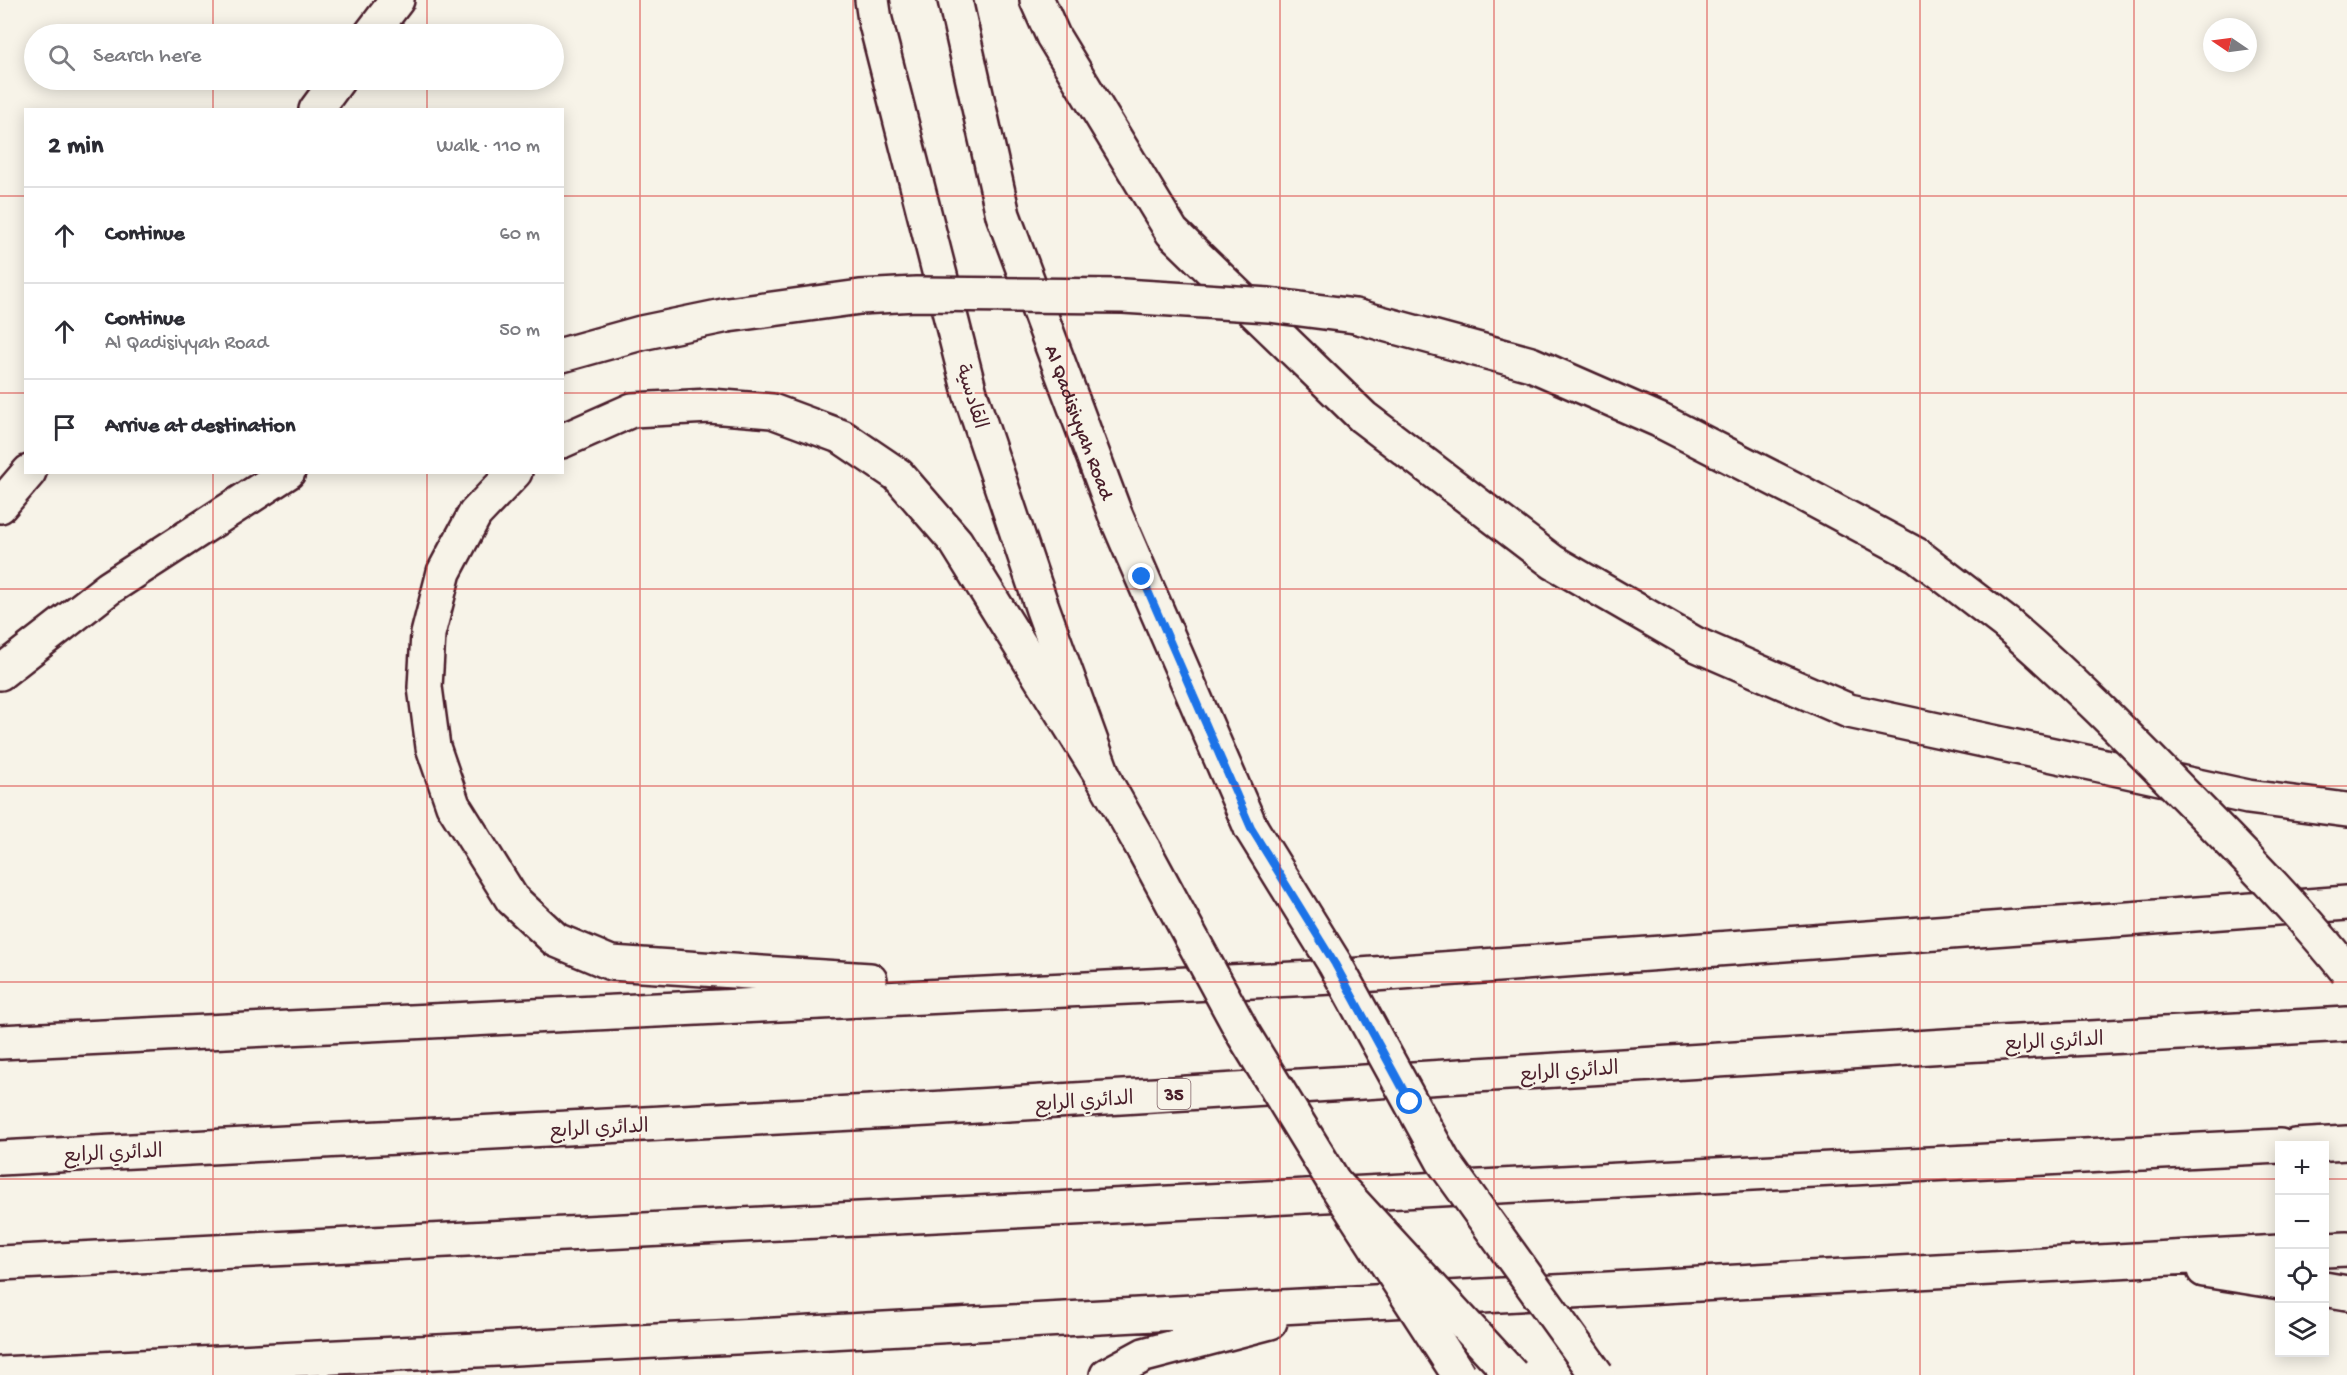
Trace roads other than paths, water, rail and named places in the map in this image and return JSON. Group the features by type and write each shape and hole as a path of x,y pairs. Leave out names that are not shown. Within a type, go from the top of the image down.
{"main road":[{"path":"379,24 397,0"},
{"name":"القادسية","path":"872,0 875,20 970,393 1042,606 1106,783"},
{"name":"Al Qadisiyyah Road","path":"955,0 1003,215 1115,514 1251,828 1335,964 1443,1161 1597,1375"},
{"path":"1038,0 1053,36 1172,232 1363,417 1553,562 1695,644 1849,711 2248,797 2347,810"},
{"path":"317,108 331,90"},
{"path":"564,354 641,333 728,315 860,297 927,294 1123,296 1269,304 1355,316 1531,364 1659,420 1917,555 2037,650 2242,852 2347,971"},
{"path":"564,440 632,410 710,406 772,411 842,437 898,475 956,542 1106,783 1244,1035 1334,1182 1459,1375"},
{"path":"0,506 26,474"},
{"path":"0,673 109,588 285,474"},
{"path":"513,474 476,514 444,572 428,634 426,687 433,747 453,805 512,899 556,940 611,963 1024,990"},
{"path":"0,1042 1345,976 2347,903"},
{"name":"الدائري الرابع","path":"0,1158 916,1110 1962,1045 2347,1024"},
{"path":"2329,1144 2347,1143"},
{"path":"0,1263 2275,1146"},
{"path":"1334,1182 1512,1375"},
{"path":"2329,1250 2347,1249"},
{"path":"0,1374 2275,1252"},
{"path":"2140,1260 2275,1281"},
{"path":"2329,1290 2347,1293"},
{"path":"1107,1375 1144,1355 1336,1304"}]}
